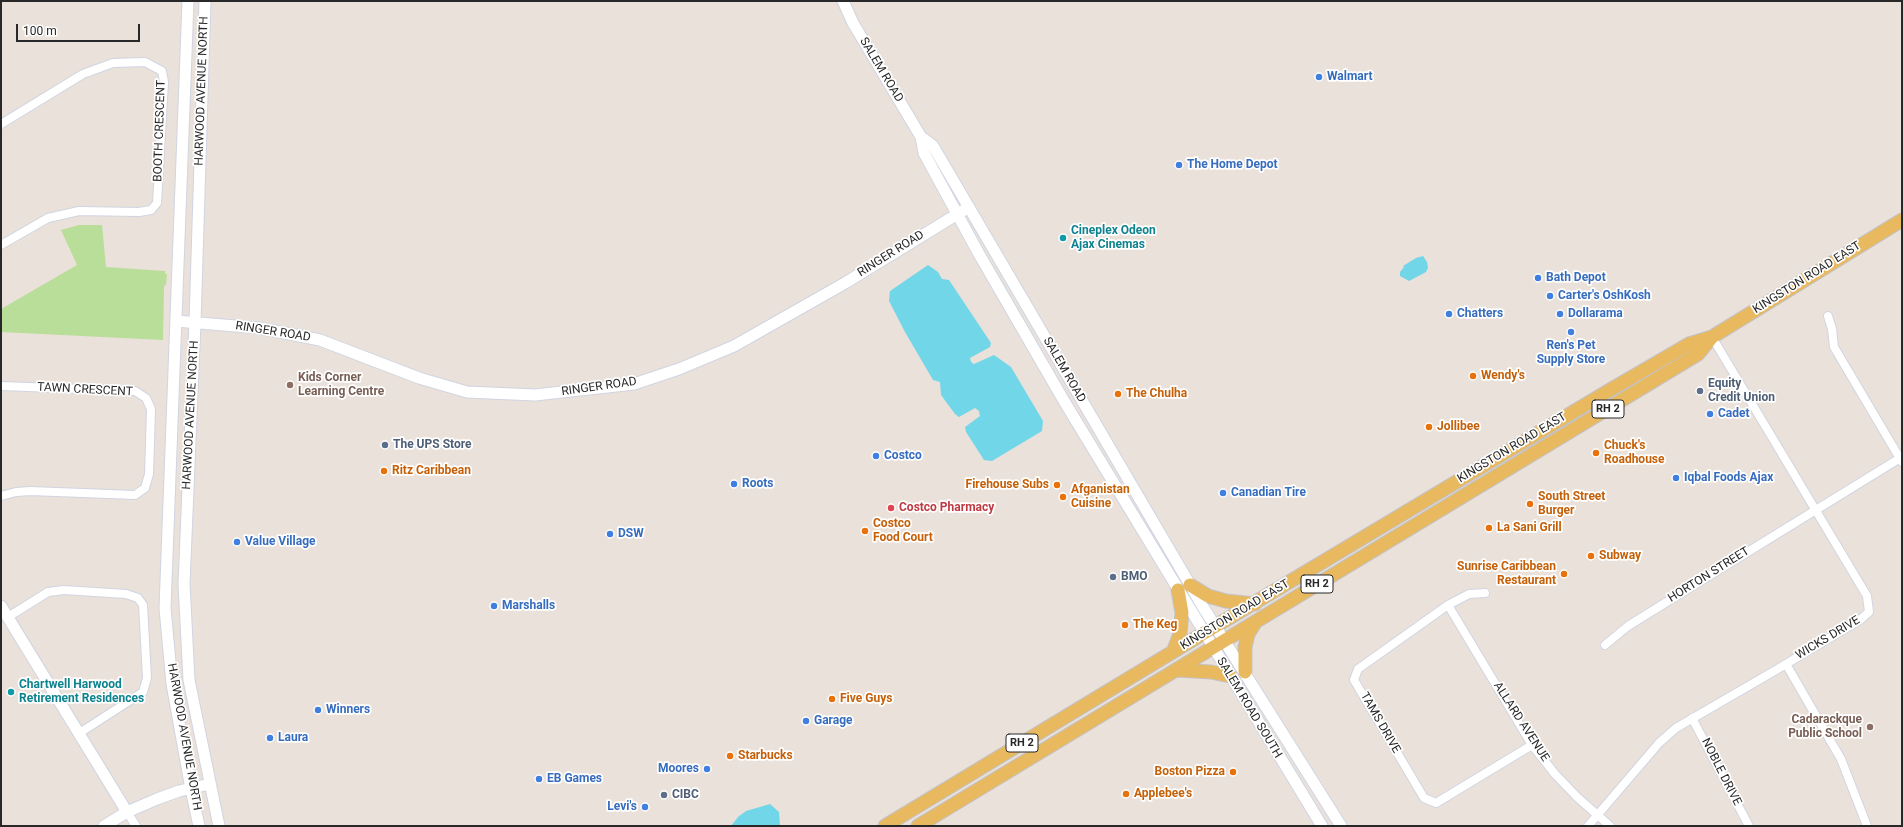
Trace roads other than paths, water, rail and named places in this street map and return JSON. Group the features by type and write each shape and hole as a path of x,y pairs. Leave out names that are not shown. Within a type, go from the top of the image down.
{"main road":[{"name":"HARWOOD AVENUE NORTH","path":"188,1 165,608 172,684 191,789 200,826"},
{"name":"HARWOOD AVENUE NORTH","path":"206,1 184,584 189,680 219,826"},
{"name":"SALEM ROAD","path":"843,1 853,23 922,138 933,146 1203,607"},
{"name":"SALEM ROAD","path":"922,138 924,153 957,213 1064,401 1178,590"},
{"name":"RINGER ROAD","path":"176,321 259,328 320,340 419,378 467,392 535,395 626,385 680,369 734,346 845,283 969,207"},
{"name":"KINGSTON ROAD EAST","path":"918,826 1213,649 1377,547 1698,354 1712,338 1902,220"},
{"name":"KINGSTON ROAD EAST","path":"885,826 1469,474 1689,344 1712,338"},
{"path":"1190,585 1208,596 1226,601 1255,604"},
{"path":"1173,652 1180,634 1182,613 1178,590"},
{"name":"SALEM ROAD SOUTH","path":"1178,590 1322,826"},
{"path":"1,606 127,812"},
{"name":"SALEM ROAD SOUTH","path":"1203,607 1341,826"},
{"path":"1245,672 1245,647 1248,634 1256,622"},
{"path":"1178,670 1211,672 1230,676"},
{"path":"104,826 127,812 157,799 210,784"}],"street":[{"name":"BOOTH CRESCENT","path":"1,124 83,74 114,63 145,62 162,71 164,82 157,203 151,210 139,212 79,211 48,218 1,245"},
{"path":"1828,316 1832,329 1834,347 1901,459"},
{"name":"WICKS DRIVE","path":"1588,826 1659,743 1676,728 1861,619 1869,612 1867,596 1712,338"},
{"name":"TAWN CRESCENT","path":"1,386 135,391 146,398 151,409 149,474 145,488 135,495 30,491 16,492 1,496"},
{"name":"HORTON STREET","path":"1605,645 1628,626 1815,509 1901,459"},
{"path":"8,617 48,592 64,590 126,594 138,598 143,605 147,678 144,692 78,734"},
{"name":"TAMS DRIVE","path":"1485,593 1469,594 1448,605 1358,669 1354,680 1424,798 1436,803 1532,745"},
{"name":"ALLARD AVENUE","path":"1448,605 1532,745 1555,774 1610,826"},
{"path":"1786,664 1841,759 1867,826"},
{"name":"NOBLE DRIVE","path":"1692,718 1749,826"},
{"path":"127,812 136,826"}],"water":[{"path":"1423,256 1427,262 1428,268 1426,272 1409,281 1400,276 1400,272 1404,267 1403,266 1416,258"},
{"path":"928,265 938,272 942,279 949,280 991,343 990,347 970,358 971,362 974,364 994,355 1011,367 1043,421 1042,431 992,461 984,460 966,432 965,427 980,416 979,411 975,408 959,417 955,414 941,395 940,382 933,380 889,301 890,291"},
{"path":"770,804 779,812 780,826 731,826 738,817 746,811"}],"place":[{"name":"Walmart","path":"1319,77"},
{"name":"The Home Depot","path":"1179,165"},
{"name":"Cineplex Odeon Ajax Cinemas","path":"1063,238"},
{"name":"Bath Depot","path":"1538,278"},
{"name":"Carter's OshKosh","path":"1550,296"},
{"name":"Chatters","path":"1449,314"},
{"name":"Dollarama","path":"1560,314"},
{"name":"Ren's Pet Supply Store","path":"1571,332"},
{"name":"Wendy's","path":"1473,376"},
{"name":"Kids Corner Learning Centre","path":"290,385"},
{"name":"Equity Credit Union","path":"1700,391"},
{"name":"The Chulha","path":"1118,394"},
{"name":"Cadet","path":"1710,414"},
{"name":"Jollibee","path":"1429,427"},
{"name":"The UPS Store","path":"385,445"},
{"name":"Chuck's Roadhouse","path":"1596,453"},
{"name":"Costco","path":"876,456"},
{"name":"Ritz Caribbean","path":"384,471"},
{"name":"Iqbal Foods Ajax","path":"1676,478"},
{"name":"Roots","path":"734,484"},
{"name":"Firehouse Subs","path":"1057,485"},
{"name":"Canadian Tire","path":"1223,493"},
{"name":"Afganistan Cuisine","path":"1063,497"},
{"name":"South Street Burger","path":"1530,504"},
{"name":"Costco Pharmacy","path":"891,508"},
{"name":"La Sani Grill","path":"1489,528"},
{"name":"Costco Food Court","path":"865,531"},
{"name":"DSW","path":"610,534"},
{"name":"Value Village","path":"237,542"},
{"name":"Subway","path":"1591,556"},
{"name":"Sunrise Caribbean Restaurant","path":"1564,574"},
{"name":"BMO","path":"1113,577"},
{"name":"Marshalls","path":"494,606"},
{"name":"The Keg","path":"1125,625"},
{"name":"Chartwell Harwood Retirement Residences","path":"11,692"},
{"name":"Five Guys","path":"832,699"},
{"name":"Winners","path":"318,710"},
{"name":"Garage","path":"806,721"},
{"name":"Cadarackque Public School","path":"1870,727"},
{"name":"Laura","path":"270,738"},
{"name":"Starbucks","path":"730,756"},
{"name":"Moores","path":"707,769"},
{"name":"Boston Pizza","path":"1233,772"},
{"name":"EB Games","path":"539,779"},
{"name":"Applebee's","path":"1126,794"},
{"name":"CIBC","path":"664,795"},
{"name":"Levi's","path":"645,807"}]}
